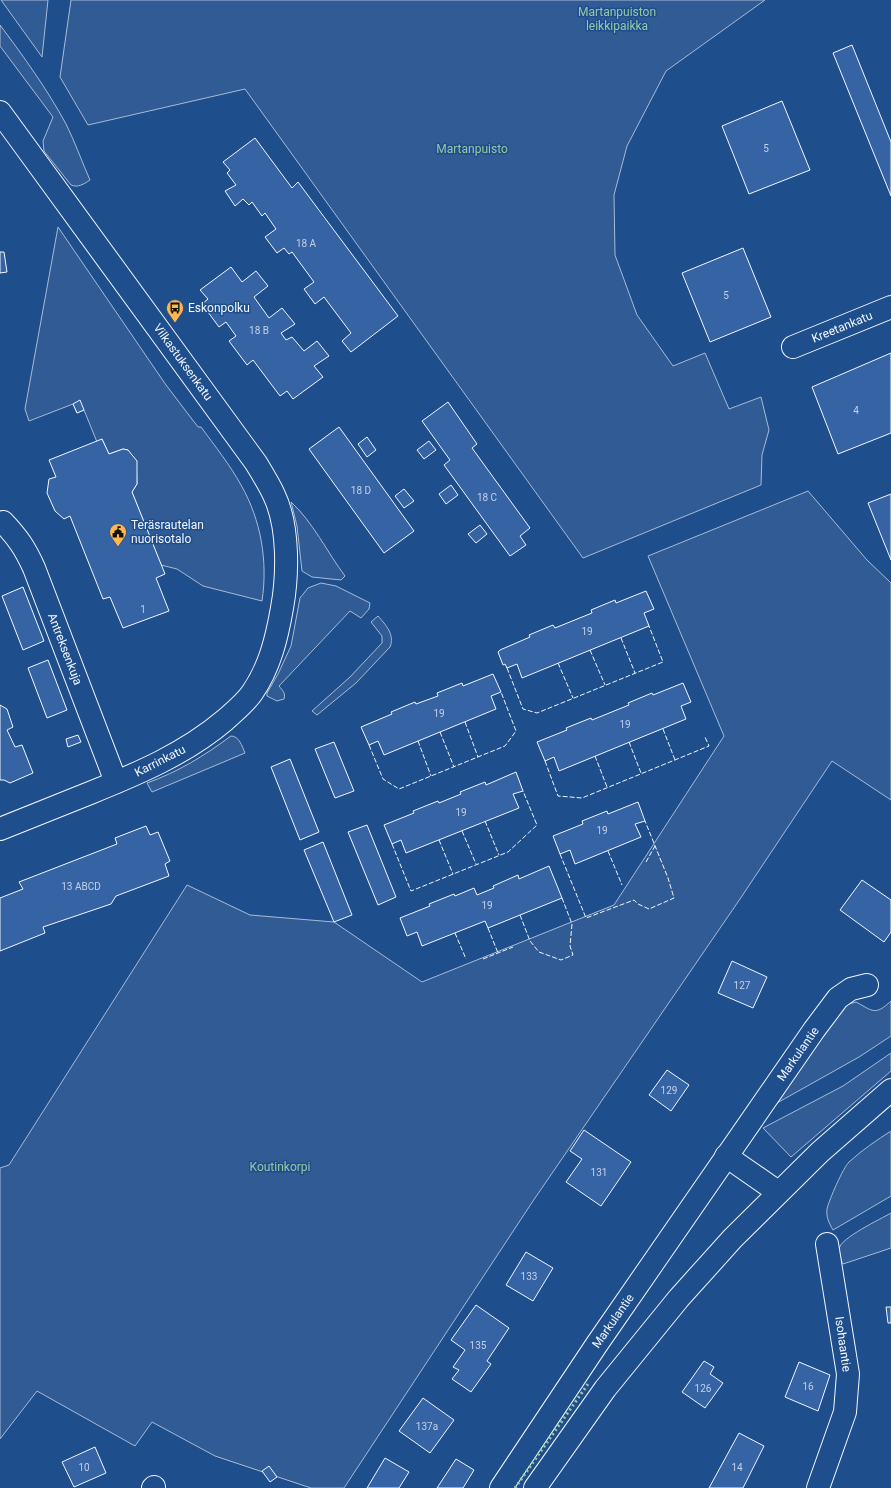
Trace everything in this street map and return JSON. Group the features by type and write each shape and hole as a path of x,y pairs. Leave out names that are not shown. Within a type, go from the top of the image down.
{"street":[{"name":"Vilkastuksenkatu","path":"0,112 252,457 275,495 282,523 286,554 284,595 276,640"},
{"name":"Kreetankatu","path":"792,347 891,307"},
{"name":"Antreksenkuja","path":"3,522 26,549 116,782"},
{"name":"Karrinkatu","path":"0,829 116,782 179,753 208,735 233,714 252,694 264,674 276,640"},
{"name":"Markulantie","path":"500,1488 597,1344 814,1030 838,998 851,989 867,985"},
{"path":"535,1488 605,1389 679,1298 733,1238 778,1192 826,1147 891,1090"},
{"path":"726,1156 778,1192"},
{"name":"Isohaantie","path":"818,1488 845,1412 848,1374 827,1244"}],"green space":[{"path":"1,0 48,0 42,57"},
{"name":"Martanpuisto","path":"71,0 765,0 666,71 627,146 614,195 615,255 637,315 673,366 705,353 729,409 761,397 769,430 762,455 761,485 583,558 245,89 88,125 60,77"},
{"path":"0,25 35,73 66,124 90,180 83,184 79,186 71,185 44,151 43,141 53,117 0,46"},
{"path":"58,227 166,385 198,427 201,427 241,485 254,512 261,541 264,571 262,601 203,586 177,569 161,565 132,492 137,484 136,461 128,450 123,449 109,454 102,439 97,442 84,410 77,413 73,404 29,421 25,409"},
{"name":"Koutinkorpi","path":"808,491 867,560 891,583 891,800 832,761 740,899 533,1201 344,1488 311,1488 215,1456 152,1422 135,1446 37,1391 0,1439 0,1168 9,1165 187,885 250,915 334,922 422,982 614,905 724,736 648,556"},
{"path":"291,502 313,528 345,576 341,580 312,577 302,571 297,526"},
{"path":"321,583 336,586 370,603 369,609 361,618 350,611 279,686 283,692 284,699 277,701 267,696 267,693 291,646 300,598 308,588"},
{"path":"378,616 391,634 390,647 356,683 317,715 312,711 350,677 382,643 382,636 371,622"},
{"path":"231,736 234,736 238,740 245,753 152,792 147,783 190,763"},
{"path":"891,1001 891,1036 859,1057 777,1103 845,1005 856,1002 870,1010 877,1010 886,1006"},
{"path":"891,1053 891,1071 791,1157 763,1128 843,1086"},
{"path":"891,1131 891,1196 833,1230 828,1220 827,1209 843,1171 849,1162 870,1145"},
{"path":"891,1213 891,1248 843,1264 839,1252 841,1245 853,1234"}],"building":[{"path":"852,45 891,142 891,196 833,53"},
{"path":"782,101 810,170 749,194 722,126"},
{"path":"255,138 292,188 298,182 398,316 351,352 342,341 351,333 324,297 315,304 304,289 314,282 292,252 289,254 284,248 277,253 265,237 276,229 265,213 262,216 252,202 249,205 243,199 235,206 225,191 236,185 227,173 230,170 223,162"},
{"path":"743,248 771,317 710,342 682,273"},
{"path":"0,252 4,252 7,272 0,273"},
{"path":"231,267 242,282 256,271 268,286 254,297 269,318 282,308 295,324 281,333 286,340 292,337 304,351 317,341 329,356 314,366 323,377 293,399 287,391 280,396 253,360 247,365 229,341 236,336 226,322 219,327 202,304 208,299 200,290"},
{"path":"891,353 891,433 838,454 812,387"},
{"path":"80,400 84,410 77,413 73,404"},
{"path":"448,402 477,444 472,448 530,528 520,536 526,545 510,556 444,465 450,460 422,421"},
{"path":"339,427 414,531 384,553 309,449"},
{"path":"367,437 376,450 367,457 358,444"},
{"name":"Teräsrautelan nuorisotalo","path":"102,439 109,454 123,449 128,450 137,461 137,484 132,492 165,574 156,578 169,611 123,628 110,597 103,599 70,516 64,519 55,511 47,493 49,479 56,477 49,460"},
{"path":"429,441 436,450 424,459 417,450"},
{"path":"451,485 458,495 446,504 439,494"},
{"path":"404,489 414,501 404,508 395,496"},
{"path":"891,494 891,560 868,503"},
{"path":"480,525 487,534 476,543 468,534"},
{"path":"23,587 44,641 23,650 2,596"},
{"path":"646,591 654,609 644,613 649,626 522,678 517,664 507,668 505,664 503,665 498,652 500,650 553,625 555,628 592,613 591,610 615,600 616,603"},
{"path":"48,660 67,710 47,718 28,668"},
{"path":"493,674 501,692 491,696 496,709 384,755 378,741 369,745 361,727 392,714 391,712 415,702 416,704 438,696 437,693 462,683 463,686"},
{"path":"683,683 691,702 681,706 686,719 559,771 554,757 545,761 537,742 567,730 566,728 591,718 592,720 629,705 628,703 652,693 653,695"},
{"path":"0,705 7,709 13,727 7,730 15,747 22,745 33,773 10,783 0,780"},
{"path":"78,735 81,742 68,747 66,739"},
{"path":"334,742 354,791 335,798 315,749"},
{"path":"290,759 319,832 300,840 271,767"},
{"path":"516,772 523,791 513,794 519,808 406,853 401,840 392,844 384,825 414,813 413,811 461,794 460,792 485,782 486,785"},
{"path":"638,802 645,821 635,824 641,837 575,864 570,850 560,854 553,836 583,824 582,821 607,811 608,814"},
{"path":"367,825 396,897 378,905 348,832"},
{"path":"146,826 150,835 158,832 170,861 165,864 169,876 116,896 111,904 43,927 45,933 0,951 0,898 23,889 19,882 117,844 115,838"},
{"path":"323,842 352,915 334,922 304,850"},
{"path":"549,866 562,898 488,928 485,921 422,946 417,932 407,936 400,918 430,906 429,904 454,894 455,896 474,888 477,895 518,875 519,879"},
{"path":"862,880 891,900 891,932 884,942 840,910"},
{"path":"732,961 767,977 753,1008 718,993"},
{"path":"667,1070 689,1085 671,1111 649,1095"},
{"path":"584,1130 631,1162 601,1206 566,1182 582,1159 570,1151"},
{"path":"526,1252 553,1268 533,1301 506,1285"},
{"path":"476,1305 509,1328 487,1361 491,1364 471,1392 452,1379 459,1370 453,1367 465,1350 451,1340"},
{"path":"886,1307 891,1307 891,1323 888,1323"},
{"path":"704,1361 714,1367 710,1374 723,1383 705,1408 682,1392"},
{"path":"799,1362 830,1375 818,1411 785,1397"},
{"path":"423,1398 454,1420 430,1453 399,1431"},
{"path":"739,1433 764,1446 743,1488 709,1488"},
{"path":"95,1447 106,1473 74,1487 62,1462"},
{"path":"385,1458 409,1472 399,1488 367,1488"},
{"path":"456,1459 474,1470 463,1488 437,1488"},
{"path":"269,1466 277,1477 270,1482 262,1471"}],"hedge":[{"path":"515,1488 588,1384"}],"fence":[{"path":"507,668 523,709 537,713 663,662 649,626"},
{"path":"621,638 635,673"},
{"path":"590,650 605,685"},
{"path":"558,663 573,698"},
{"path":"369,745 383,779 399,789 505,746 516,731 501,692"},
{"path":"465,722 478,757"},
{"path":"663,729 675,760"},
{"path":"440,732 454,767"},
{"path":"545,761 558,796 582,798 709,746 705,737"},
{"path":"418,741 431,776"},
{"path":"629,742 641,773"},
{"path":"595,756 607,787"},
{"path":"392,844 411,891 508,852 537,825 523,791"},
{"path":"485,821 499,855"},
{"path":"560,854 586,918 634,900 638,904 649,909 674,898 668,878 645,821"},
{"path":"462,831 476,864"},
{"path":"439,840 453,874"},
{"path":"646,862 655,846"},
{"path":"608,851 622,885"},
{"path":"520,915 530,941 539,952 561,960 573,955 570,946 572,924 562,898"},
{"path":"488,928 498,953"},
{"path":"455,933 466,959"},
{"path":"483,959 513,947"}],"place":[{"name":"Eskonpolku","path":"175,323"},
{"name":"Teräsrautelan nuorisotalo","path":"118,547"}],"park label":[{"name":"Martanpuiston leikkipaikka","path":"617,19"}]}
